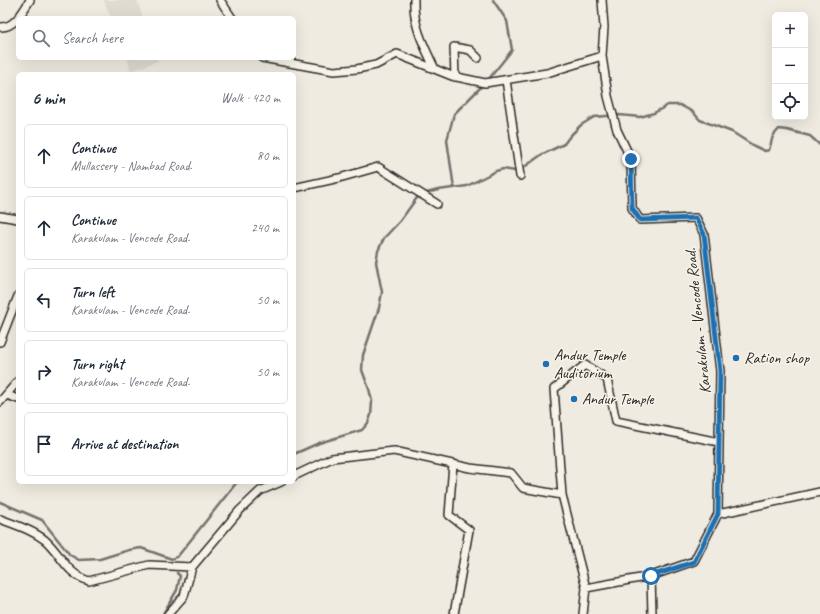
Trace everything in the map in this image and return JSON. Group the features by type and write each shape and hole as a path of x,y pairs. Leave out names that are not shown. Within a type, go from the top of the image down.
{"street":[{"path":"20,16 25,10 30,0"},
{"path":"220,0 231,16"},
{"path":"414,0 414,13 420,37 435,69"},
{"name":"Karakulam - Vencode Road.","path":"602,0 604,27 602,56 612,115 631,159 632,208 640,220 696,218 704,234 720,371 718,514"},
{"path":"0,27 9,25 16,20"},
{"path":"456,77 454,47 470,50 478,58"},
{"path":"273,60 334,71 357,69 376,65 397,54 456,77 485,83 547,73 602,56"},
{"path":"506,80 520,176"},
{"path":"296,188 378,167 437,204"},
{"path":"0,216 16,219"},
{"path":"0,342 16,301"},
{"path":"583,614 586,588 562,495 554,389 585,365 607,379 616,421 719,442"},
{"path":"0,402 16,383"},
{"path":"7,395 16,398"},
{"path":"296,475 332,458 394,451 453,464 510,473 522,488 562,495"},
{"path":"453,464 450,515 469,530 454,614"},
{"path":"168,614 184,596 192,567 240,510 260,491 276,484"},
{"path":"586,588 651,576 694,562 718,514 820,492"},
{"path":"0,519 30,530 40,537 62,559 70,571 80,578 89,581 149,565 192,567"},
{"path":"651,576 652,614"}],"shaded area":[{"path":"104,0 137,0 142,16 110,16"},
{"path":"128,60 158,60 158,61 131,71"}],"waterway":[{"path":"488,80 512,50 507,21 493,0"},
{"path":"454,188 447,140 454,114 484,84"},
{"path":"296,453 319,443 362,430 368,423 371,415 372,401 362,370 363,355 379,308 382,292 376,262 378,251 384,238 400,221 419,195 438,190 467,186 503,169 515,171 523,168 541,155 564,144 581,125 594,117 619,115 640,117 654,113 668,105 680,105 693,112 700,120 732,132 765,151 769,150 773,136 779,129 810,136 820,145"},
{"path":"0,502 42,520 70,555 79,560 100,559 141,548 172,559 178,556 235,484"},
{"path":"163,614 177,590 180,576 177,573"}],"place":[{"name":"Ration shop","path":"736,358"},
{"name":"Andur Temple Auditorium","path":"546,364"},
{"name":"Andur Temple","path":"574,399"}],"route":[{"path":"631,159 632,208 640,220 696,218 704,234 720,371 718,514 694,562 651,576"}]}
